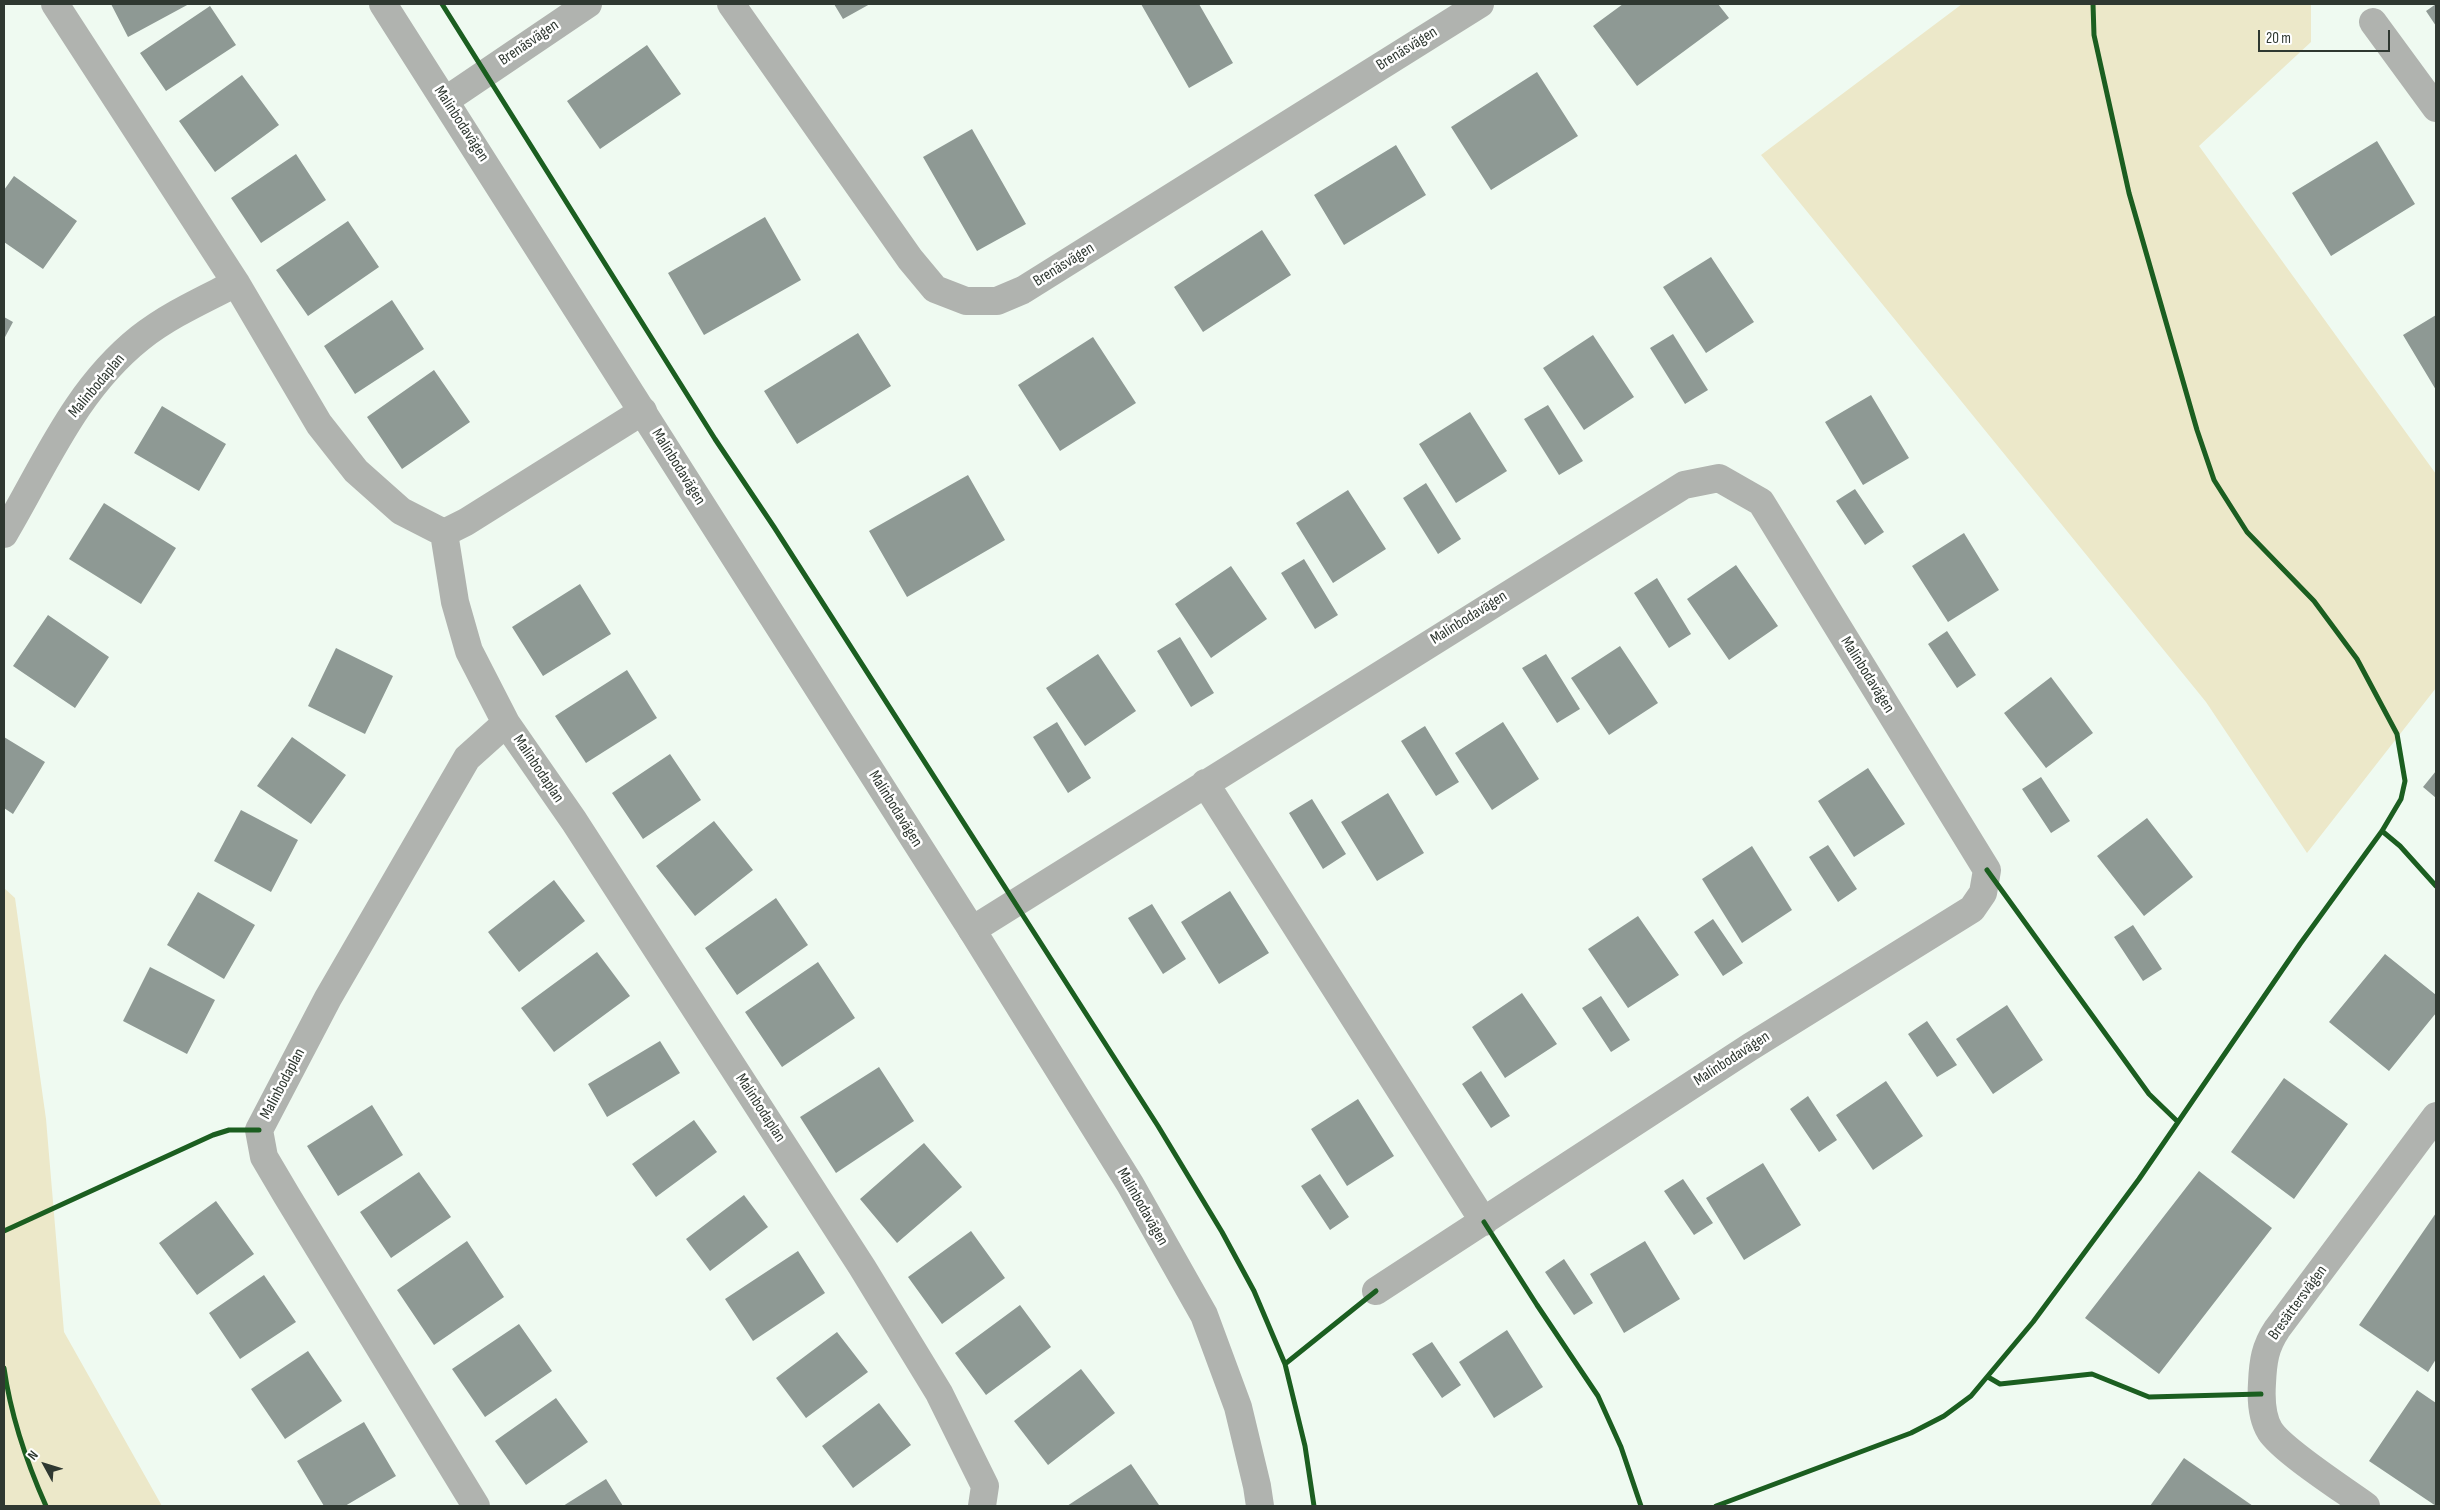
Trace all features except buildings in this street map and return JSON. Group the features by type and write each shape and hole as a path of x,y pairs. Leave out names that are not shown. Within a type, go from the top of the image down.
{"street":[{"path":"56,4 236,283 319,424 356,471 401,511 444,533 466,522 643,411"},
{"name":"Malinbodavägen","path":"383,4 446,100 972,930 1130,1184 1204,1315 1238,1407 1258,1486 1260,1506"},
{"name":"Brenäsvägen","path":"446,100 588,4"},
{"name":"Brenäsvägen","path":"731,4 910,259 935,289 966,301 997,301 1023,290 1480,4"},
{"path":"2373,22 2436,108"},
{"name":"Malinbodaplan","path":"4,534 56,438 83,398 113,362 140,338 179,312 236,283"},
{"name":"Malinbodavägen","path":"972,930 1684,485 1719,478 1760,502 1987,870 1983,892 1972,909 1750,1047 1376,1291"},
{"name":"Malinbodaplan","path":"444,533 455,602 469,652 506,722 574,820 862,1266 939,1393 985,1486 982,1506"},
{"name":"Malinbodaplan","path":"476,1506 264,1157 259,1130 328,998 467,758 506,722"},
{"path":"1206,783 1484,1222"},
{"name":"Bresättersvägen","path":"2366,1506 2285,1446 2271,1432 2266,1421 2261,1394 2263,1360 2267,1345 2277,1329 2436,1116"}],"shaded area":[{"path":"1962,4 2311,4 2311,42 2199,146 2436,474 2436,688 2307,853 2206,702 1761,155"},
{"path":"4,888 15,898 46,1119 64,1332 162,1506 4,1506"}],"cycle path":[{"path":"442,4 715,439 774,527 1158,1126 1222,1232 1254,1291 1285,1364 1305,1446 1314,1506"},
{"path":"1716,1506 1911,1433 1944,1416 1971,1396 2033,1322 2139,1179 2300,944 2382,831 2401,799 2405,781 2397,734 2357,659 2314,601 2247,532 2214,480 2197,430 2129,193 2094,35 2093,4"},
{"path":"2382,831 2400,846 2436,886"},
{"path":"1987,870 2149,1094 2177,1121"},
{"path":"4,1231 213,1135 229,1130 259,1130"},
{"path":"1484,1222 1598,1396 1621,1447 1641,1506"},
{"path":"1285,1364 1376,1291"},
{"path":"4,1368 20,1438 46,1506"},
{"path":"1988,1377 2000,1384 2092,1374 2149,1397 2261,1394"}]}
